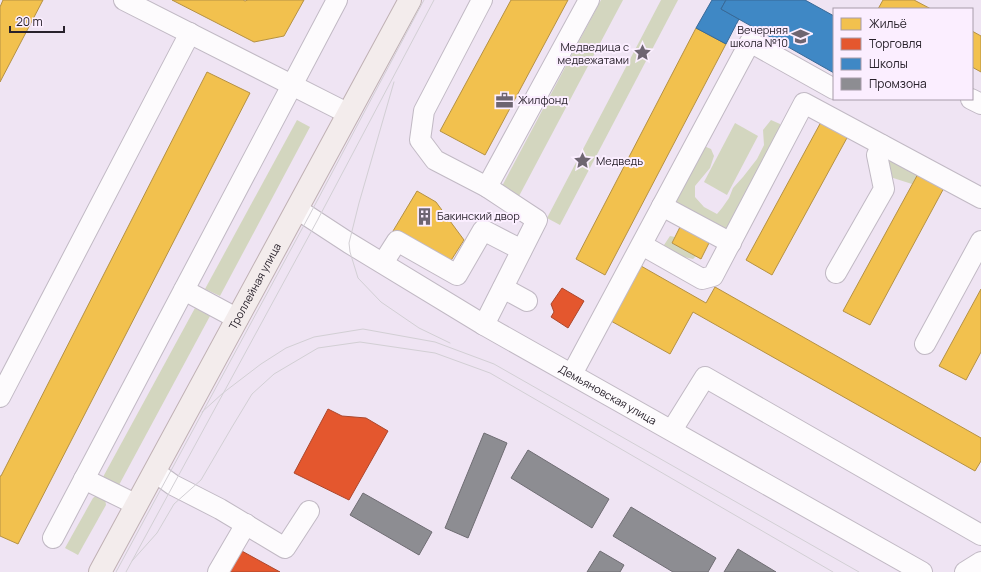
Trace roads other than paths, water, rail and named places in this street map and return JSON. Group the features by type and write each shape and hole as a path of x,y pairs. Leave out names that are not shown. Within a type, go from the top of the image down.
{"main road":[{"name":"Троллейная улица","path":"100,572 410,0"}],"street":[{"path":"124,0 152,6 190,33 349,114"},
{"path":"53,538 337,0"},
{"path":"482,0 424,111 420,140 434,160 487,187 537,220 484,325"},
{"path":"487,187 589,0"},
{"path":"0,397 190,33"},
{"path":"572,374 750,42 833,88"},
{"path":"824,114 833,97"},
{"path":"642,245 702,279 713,276 804,103 981,198"},
{"path":"836,273 884,189 878,155 882,145"},
{"path":"662,206 731,243"},
{"name":"Демьяновская улица","path":"298,209 484,325 922,572"},
{"path":"383,263 397,241 457,275 483,230 521,251"},
{"path":"924,344 981,241"},
{"path":"503,288 527,301"},
{"path":"184,290 238,319"},
{"path":"672,430 705,377 981,535"},
{"path":"155,472 173,485 220,508 285,548 309,511"},
{"path":"84,479 137,505"},
{"path":"218,572 246,524"},
{"path":"965,572 981,562"}],"tram line":[{"path":"116,572 424,0"},
{"path":"126,572 317,221 434,0"},
{"path":"394,82 359,203 349,243 350,252 358,278 381,302 419,328 450,343"},
{"path":"202,412 223,393 261,364 286,348 314,337 363,329 435,342 494,364 859,572"},
{"path":"132,561 157,533 174,504 201,480 252,394 274,374 318,348 360,342 435,353 490,373 833,572"}],"place":[{"name":"Вечерняя школа №10","path":"801,36"},
{"name":"Медведица с медвежатами","path":"642,53"},
{"name":"Жилфонд","path":"505,100"},
{"name":"Медведь","path":"583,161"},
{"name":"Бакинский двор","path":"424,216"}]}
